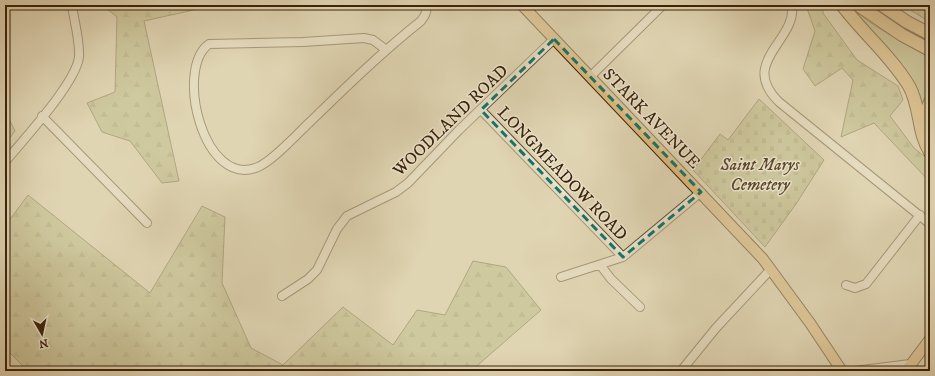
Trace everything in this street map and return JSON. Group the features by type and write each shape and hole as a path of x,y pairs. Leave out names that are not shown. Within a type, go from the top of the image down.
{"highway":[{"path":"842,5 881,49 909,86 914,95 924,142 930,152"},
{"path":"858,5 902,35 930,50"},
{"path":"882,5 907,22 930,34"},
{"path":"930,102 926,119 927,131 930,140"}],"main road":[{"name":"STARK AVENUE","path":"522,5 701,192 771,269 842,371"},
{"path":"908,367 930,339"}],"street":[{"path":"5,162 70,81 78,64 78,48 72,5"},
{"path":"385,49 373,40 364,38 303,42 209,44 198,56 194,71 198,110 202,128 209,144 220,159 235,167 243,169 259,167 296,135 385,49 421,21 425,15 428,5"},
{"path":"590,77 663,5"},
{"path":"792,5 792,18 789,25 771,51 765,64 768,86 774,97 930,224"},
{"name":"WOODLAND ROAD","path":"282,296 308,279 317,270 337,229 347,216 402,189 554,39"},
{"name":"LONGMEADOW ROAD","path":"481,110 624,257"},
{"path":"42,116 147,223"},
{"path":"561,277 601,266 624,257 701,192"},
{"path":"846,285 855,288 866,284 920,215"},
{"path":"601,266 611,279 640,307"},
{"path":"681,371 716,328 771,269"},
{"path":"854,371 908,367"}],"highlighted area":[{"path":"554,39 701,192 623,257 481,110"}],"green space":[{"path":"117,5 341,5 198,9 144,21 179,181 162,183 130,141 102,132 87,103 115,92 117,17 106,8"},
{"path":"803,5 823,5 823,13 857,60 898,86 903,100 890,116 914,148 930,161 930,182 874,123 841,137 853,80 842,68 815,86 803,69 815,31 808,11"},
{"path":"902,5 930,5 930,22"},
{"path":"854,10 875,26 930,58 930,98 921,110 852,12"},
{"name":"Saint Marys Cemetery","path":"759,99 824,160 796,204 765,247 693,170 720,134 728,140"},
{"path":"5,111 15,131 9,139 5,135"},
{"path":"28,195 150,293 202,206 225,217 222,283 251,348 283,365 343,307 393,345 417,310 445,315 473,261 506,267 541,310 471,371 28,371 5,348 5,226"}]}
